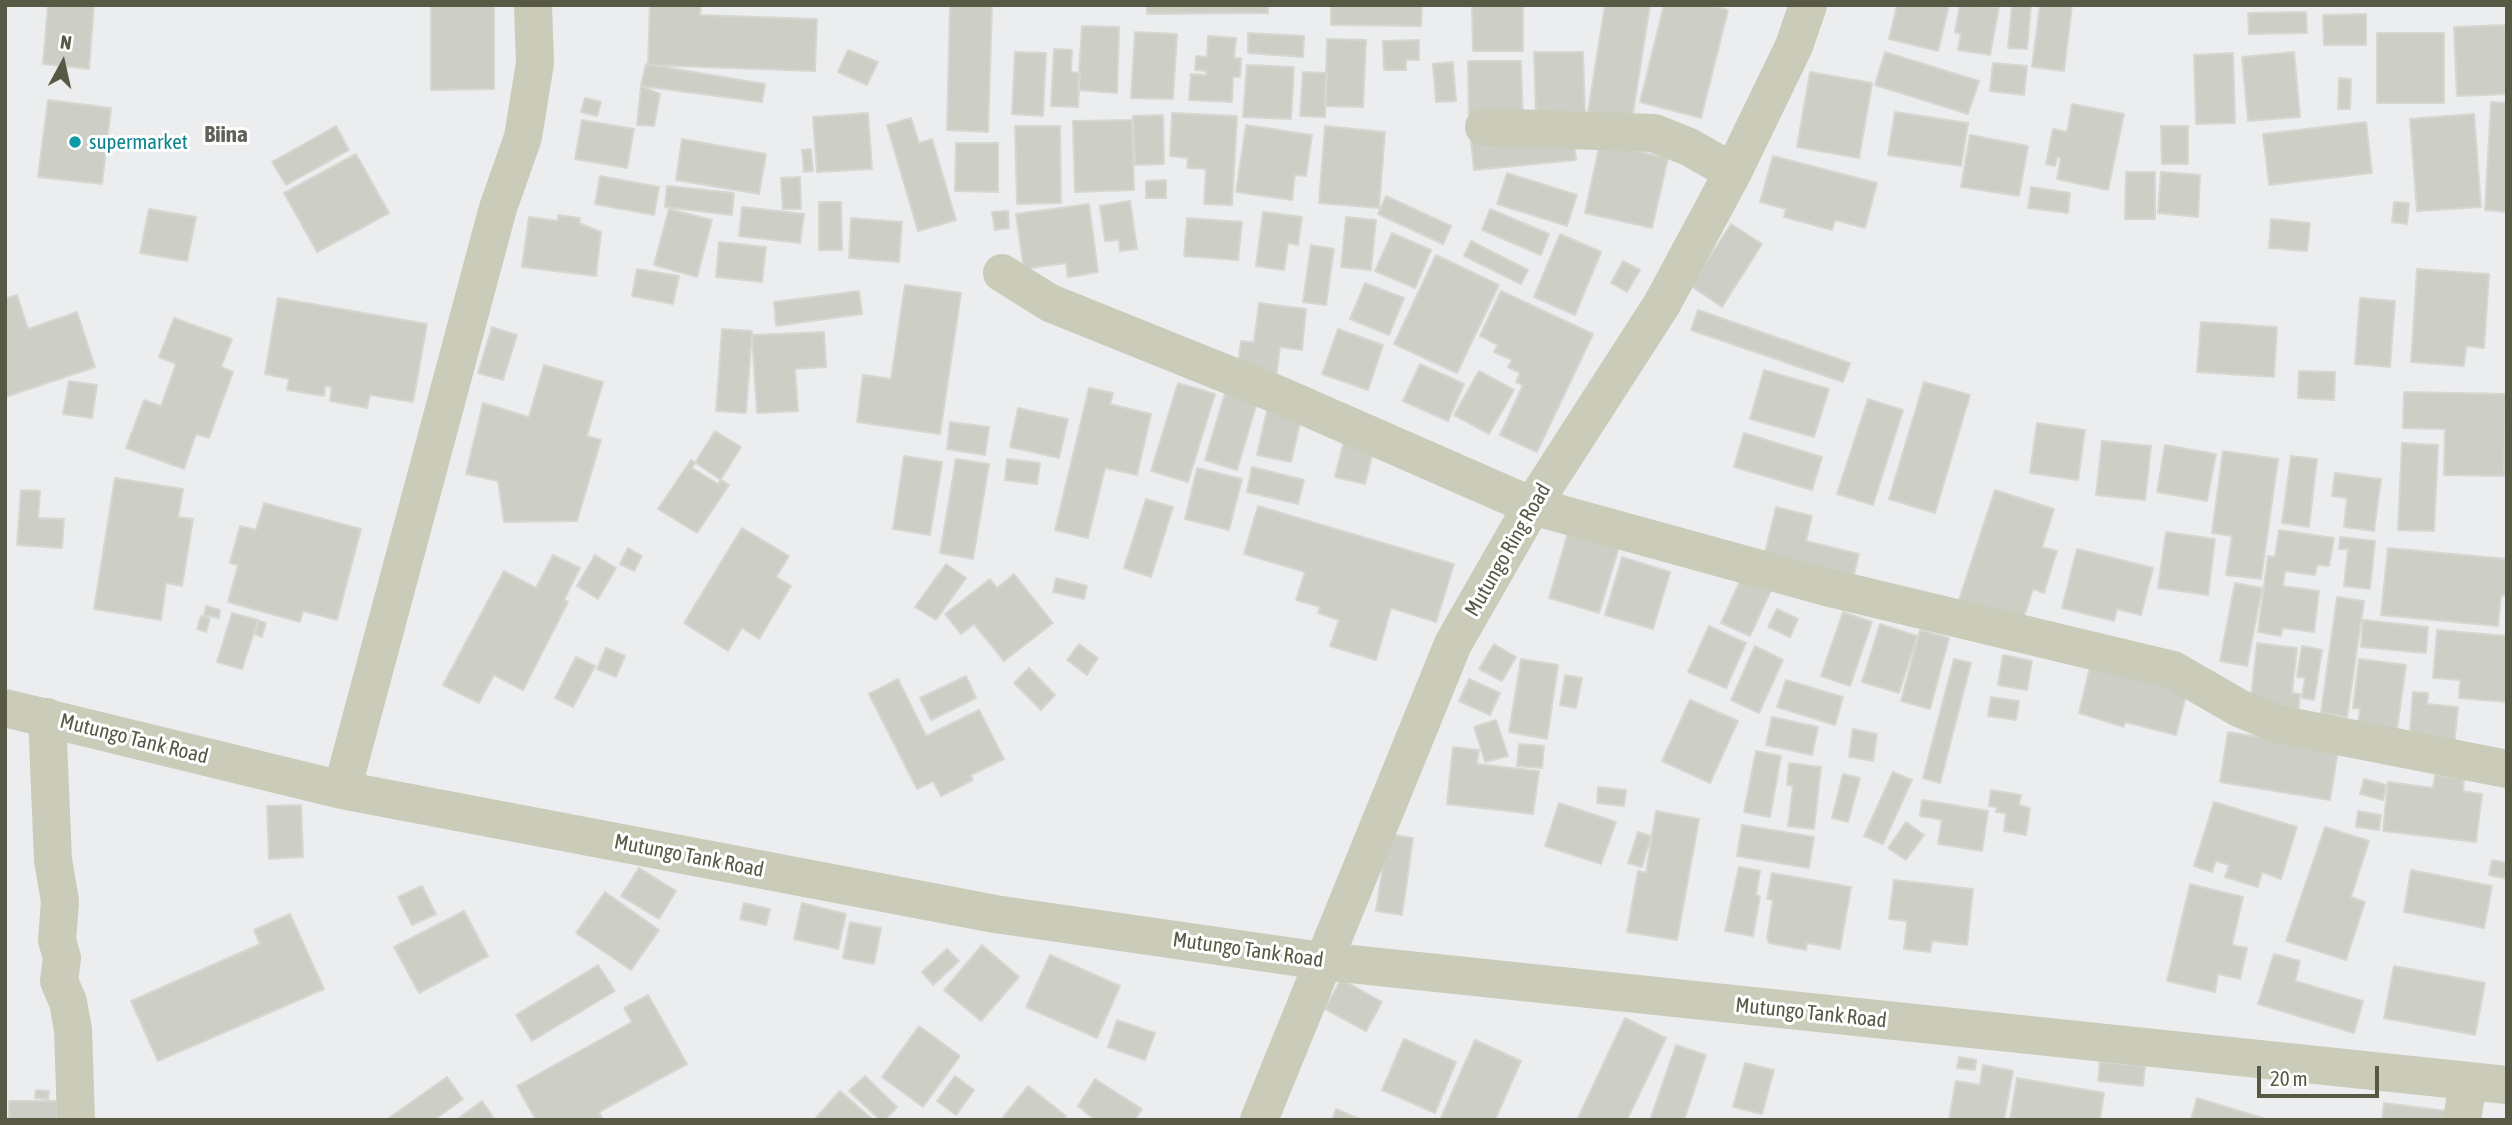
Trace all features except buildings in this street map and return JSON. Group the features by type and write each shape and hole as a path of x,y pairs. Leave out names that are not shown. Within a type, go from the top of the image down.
{"street":[{"path":"342,790 498,208 523,137 535,63 533,5"},
{"name":"Mutungo Ring Road","path":"1259,1120 1453,645 1532,506 1662,303 1733,172 1794,46 1808,5"},
{"path":"1484,127 1654,134 1689,147 1733,172"},
{"path":"1002,273 1050,303 1280,396 1532,506 1826,587 2173,670 2239,708 2277,724 2507,769"},
{"name":"Mutungo Tank Road","path":"5,708 342,790 995,914 1322,961 2507,1085"},
{"path":"47,717 53,860 60,901 57,940 62,958 59,981 68,1002 73,1030 76,1120"},
{"path":"2462,1120 2468,1082"}],"place":[{"name":"supermarket","path":"75,142"}],"district":[{"name":"Biina","path":"226,135"}]}
